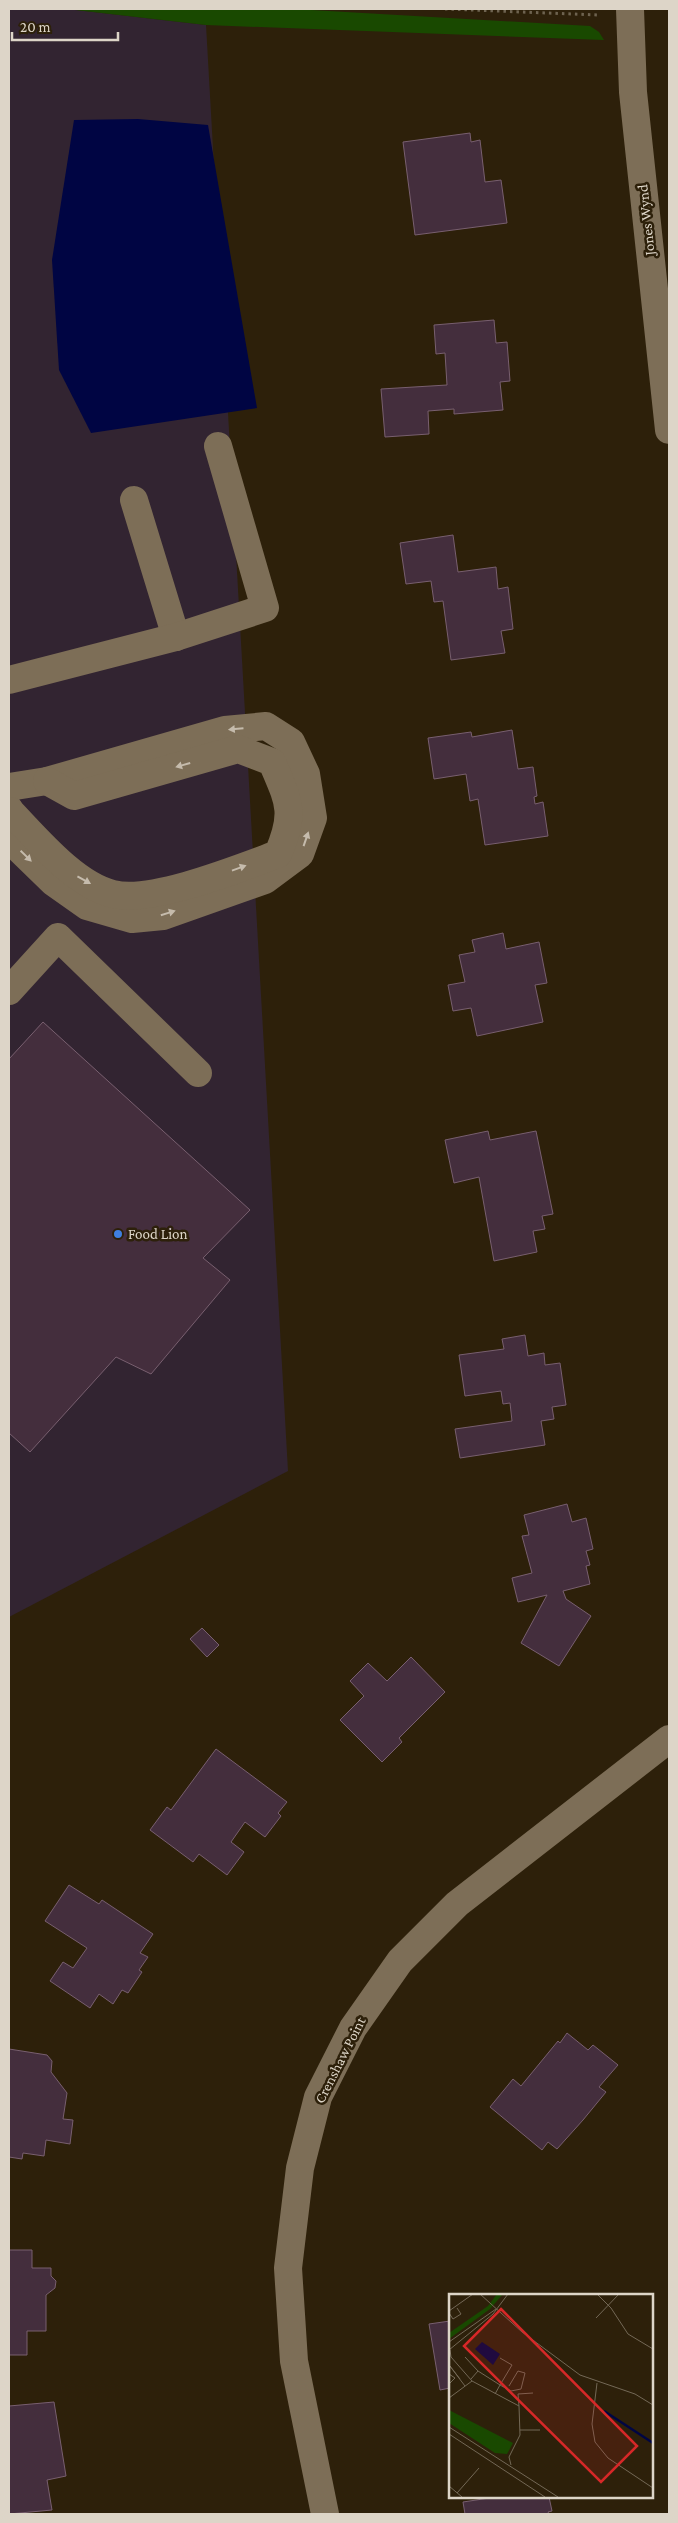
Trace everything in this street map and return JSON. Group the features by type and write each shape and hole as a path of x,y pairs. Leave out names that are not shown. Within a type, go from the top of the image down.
{"street":[{"name":"Jones Wynd","path":"630,9 633,92 669,430"},
{"path":"9,680 176,637 265,608 218,446"},
{"path":"134,500 176,637"},
{"path":"266,726 291,742 306,774 313,818 300,854 265,880 163,916 132,919 87,906 53,882 17,847 9,802 47,781 225,730 266,726"},
{"path":"9,802 54,857 79,878 113,894 142,894 169,890 278,854 288,831 289,801 272,762 238,749 74,796 47,781"},
{"path":"9,991 87,906"},
{"path":"58,937 198,1072"},
{"name":"Crenshaw Point","path":"325,2514 294,2361 288,2268 300,2168 318,2097 353,2028 407,1955 457,1904 669,1740"}],"path":[{"path":"445,9 580,15"}],"shaded area":[{"path":"9,9 67,9 206,25 288,1471 9,1617"},
{"path":"138,119 208,125 257,408 91,433 59,370 52,260 74,120"}],"green space":[{"path":"67,9 294,9 590,26 599,32 604,40 206,25"}],"building":[{"path":"470,133 471,142 480,140 485,182 501,180 507,223 415,235 403,142"},
{"path":"494,320 496,343 507,342 510,381 500,382 503,410 454,414 454,409 428,411 429,434 385,437 381,389 447,385 445,353 436,354 434,325"},
{"path":"453,535 458,572 496,567 498,589 508,587 513,629 501,631 505,653 451,660 443,601 434,602 431,581 406,584 400,543"},
{"path":"512,730 518,769 533,767 537,796 534,797 535,804 543,802 548,836 485,845 478,799 470,801 466,774 434,779 428,738 471,732 472,737"},
{"path":"503,933 506,949 539,942 547,983 535,985 543,1022 477,1036 471,1008 453,1011 448,985 465,982 459,955 475,952 472,940"},
{"name":"Food Lion","path":"43,1022 250,1210 203,1258 230,1280 151,1374 116,1357 30,1452 9,1433 9,1059"},
{"path":"488,1131 490,1140 536,1131 553,1214 542,1216 545,1229 533,1231 537,1252 494,1261 479,1177 454,1183 445,1140"},
{"path":"525,1335 528,1356 544,1353 545,1365 560,1363 566,1405 552,1407 554,1419 541,1421 545,1445 460,1458 455,1429 512,1421 510,1403 503,1404 501,1391 465,1396 459,1355 504,1349 502,1339"},
{"path":"567,1504 572,1522 586,1518 593,1549 586,1551 590,1565 586,1566 590,1584 563,1591 566,1599 591,1616 559,1666 521,1643 547,1595 518,1602 512,1578 532,1573 522,1536 529,1535 524,1515"},
{"path":"202,1628 219,1645 207,1657 190,1639"},
{"path":"411,1657 445,1692 399,1738 402,1742 382,1762 340,1720 364,1696 350,1681 368,1663 387,1681"},
{"path":"216,1749 287,1802 278,1813 281,1816 265,1837 245,1822 231,1842 244,1852 227,1875 199,1854 193,1862 150,1830 167,1807 171,1810"},
{"path":"69,1885 99,1904 102,1900 153,1934 140,1953 148,1957 139,1970 142,1972 128,1993 122,1990 113,2004 99,1994 90,2008 50,1981 63,1962 73,1968 87,1948 45,1921"},
{"path":"567,2033 588,2050 593,2045 618,2065 599,2087 606,2092 583,2120 557,2149 548,2142 542,2150 490,2107 513,2079 521,2086 558,2041 560,2043"},
{"path":"9,2049 47,2055 52,2061 51,2072 67,2093 63,2119 73,2120 70,2144 46,2140 44,2156 23,2153 22,2159 9,2157"},
{"path":"9,2250 32,2250 32,2268 51,2268 51,2276 56,2281 55,2288 46,2295 46,2331 27,2331 27,2355 9,2355"},
{"path":"449,2321 449,2388 440,2390 429,2324"},
{"path":"54,2402 66,2476 47,2480 52,2510 9,2514 9,2406"},
{"path":"489,2498 549,2498 552,2511 548,2512 549,2514 465,2514 463,2502"}],"place":[{"name":"Food Lion","path":"118,1234"}]}
